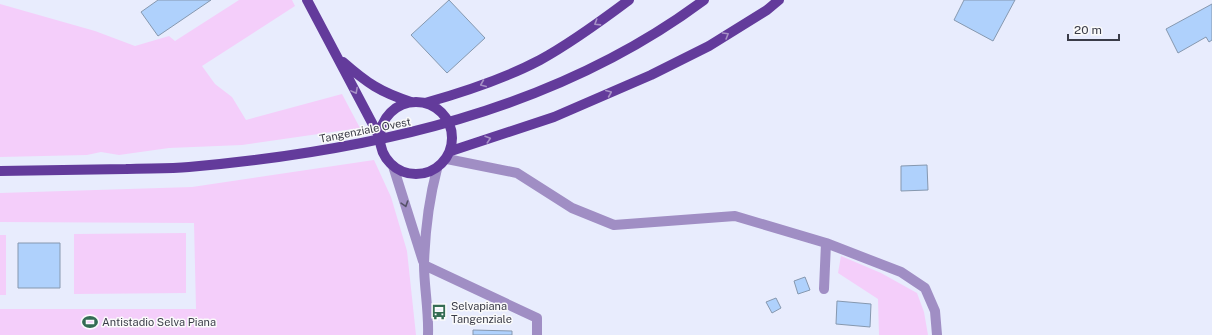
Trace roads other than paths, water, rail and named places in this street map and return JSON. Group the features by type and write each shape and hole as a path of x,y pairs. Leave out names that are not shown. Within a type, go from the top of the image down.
{"main road":[{"path":"307,0 380,138 383,154 393,166 407,174 415,175 437,169 449,155 453,141 448,121 442,113 425,103"},
{"path":"337,56 365,81 385,93 411,102 425,103 469,90 539,60 607,17 629,0"},
{"name":"Tangenziale Ovest","path":"0,171 188,168 326,151 422,131 509,104 556,85 601,64 654,34 704,0"},
{"path":"449,155 554,117 652,75 709,46 767,10 779,0"},
{"path":"380,138 382,125 389,114 395,109 411,102"}],"street":[{"path":"449,155 517,173 572,208 614,225 735,216 826,243 901,272 925,288 935,311 937,335"},
{"path":"393,166 424,265 538,318 537,335"},
{"path":"428,335 424,265 431,192 437,169"},
{"path":"824,289 826,243"}],"place":[{"name":"Selvapiana Tangenziale","path":"439,312"},
{"name":"Antistadio Selva Piana","path":"90,322"}]}
